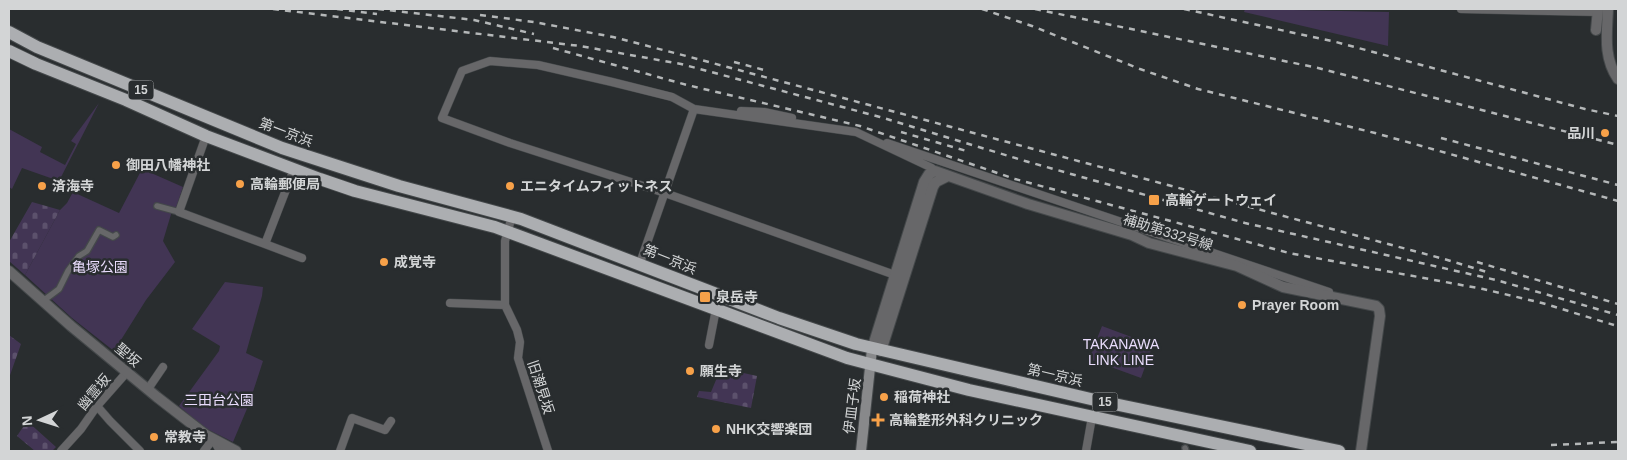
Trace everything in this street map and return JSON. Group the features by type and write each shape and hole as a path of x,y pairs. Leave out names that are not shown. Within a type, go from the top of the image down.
{"highway":[{"name":"第一京浜","path":"9,32 37,47 282,148 398,186 512,216 640,263 779,318 876,350 1310,448 1339,451"},
{"name":"15","path":"9,51 203,134 294,169 355,191 507,231 847,358 969,390 1219,448 1250,451"},
{"path":"138,105 141,99 141,90"},
{"path":"203,134 206,116"},
{"path":"471,204 481,209 482,213 481,218 472,221"},
{"path":"541,244 538,234 547,228"}],"main road":[{"name":"伊皿子坂","path":"860,451 867,386 876,350"}],"street":[{"path":"1461,9 1601,10"},
{"path":"1596,30 1601,10"},
{"path":"1601,10 1607,54 1611,68 1618,79"},
{"path":"876,350 895,275 665,193 510,143 442,118 462,71 490,61 538,65 672,98 694,109 764,112 856,132 1380,310 1361,451"},
{"path":"640,263 694,109"},
{"path":"856,132 932,168 876,350"},
{"path":"179,212 203,134"},
{"path":"265,244 294,169"},
{"name":"補助第332号線","path":"876,350 924,182 929,174 935,171 1028,204 1132,235 1149,243 1236,266 1283,287 1371,304 1380,310"},
{"path":"156,206 179,212 302,258"},
{"path":"450,303 505,305 504,251 507,231 512,216"},
{"path":"47,298 58,289 79,256 87,251 99,230 113,237 116,235"},
{"name":"聖坂","path":"9,271 71,326 148,389 213,439 236,451"},
{"name":"旧潮見坂","path":"505,305 520,342 518,358 548,451"},
{"path":"709,345 716,309"},
{"path":"148,389 162,367"},
{"name":"幽霊坂","path":"61,451 127,372"},
{"path":"97,406 110,422 140,451"},
{"path":"1086,451 1092,417"},
{"path":"340,451 352,418 385,430 391,421"},
{"path":"204,451 213,439 220,451"}],"green space":[{"path":"1245,9 1389,12 1388,46 1244,12"},
{"path":"99,103 59,181 22,168 12,189 9,187 9,129 42,147 40,152 65,165 76,144 71,141"},
{"name":"亀塚公園","path":"142,169 183,187 176,208 172,211 163,241 175,262 146,300 114,351 72,318 25,275 60,210 67,203 73,192 119,213"},
{"path":"32,202 60,210 25,275 9,261 9,242"},
{"name":"三田台公園","path":"225,282 263,287 246,353 263,361 249,404 233,442 203,427 179,406 219,351 220,346 192,329"},
{"name":"TAKANAWA LINK LINE","path":"1102,326 1153,345 1141,378 1089,359"},
{"path":"9,335 21,344 9,378"},
{"path":"721,368 757,376 751,408 697,397 699,391 711,392"},
{"path":"27,421 56,447 52,451 35,451 17,436"}],"railway":[{"path":"273,9 580,46 681,64 880,117 1025,161 1245,223 1496,280 1618,315"},
{"path":"337,9 377,14"},
{"path":"378,9 474,20 534,34"},
{"path":"982,9 1198,89 1375,133 1618,201"},
{"path":"1035,9 1318,68 1618,145"},
{"path":"1184,9 1336,42 1585,109 1618,116"},
{"path":"480,15 534,22 613,37 1487,272"},
{"path":"553,48 687,85 860,126 1015,179 1289,253 1483,289 1542,303 1614,325"},
{"path":"734,62 768,71"},
{"path":"901,132 970,152"},
{"path":"1441,138 1618,185"},
{"path":"1477,262 1618,304"},
{"path":"1551,445 1618,442"}],"place":[{"name":"品川","path":"1605,133"},
{"name":"御田八幡神社","path":"116,165"},
{"name":"高輪郵便局","path":"240,184"},
{"name":"済海寺","path":"42,186"},
{"name":"エニタイムフィットネス","path":"510,186"},
{"name":"高輪ゲートウェイ","path":"1154,200"},
{"name":"成覚寺","path":"384,262"},
{"name":"泉岳寺","path":"705,297"},
{"name":"Prayer Room","path":"1242,305"},
{"name":"願生寺","path":"690,371"},
{"name":"稲荷神社","path":"884,397"},
{"name":"高輪整形外科クリニック","path":"878,420"},
{"name":"NHK交響楽団","path":"716,429"},
{"name":"常教寺","path":"154,437"}]}
